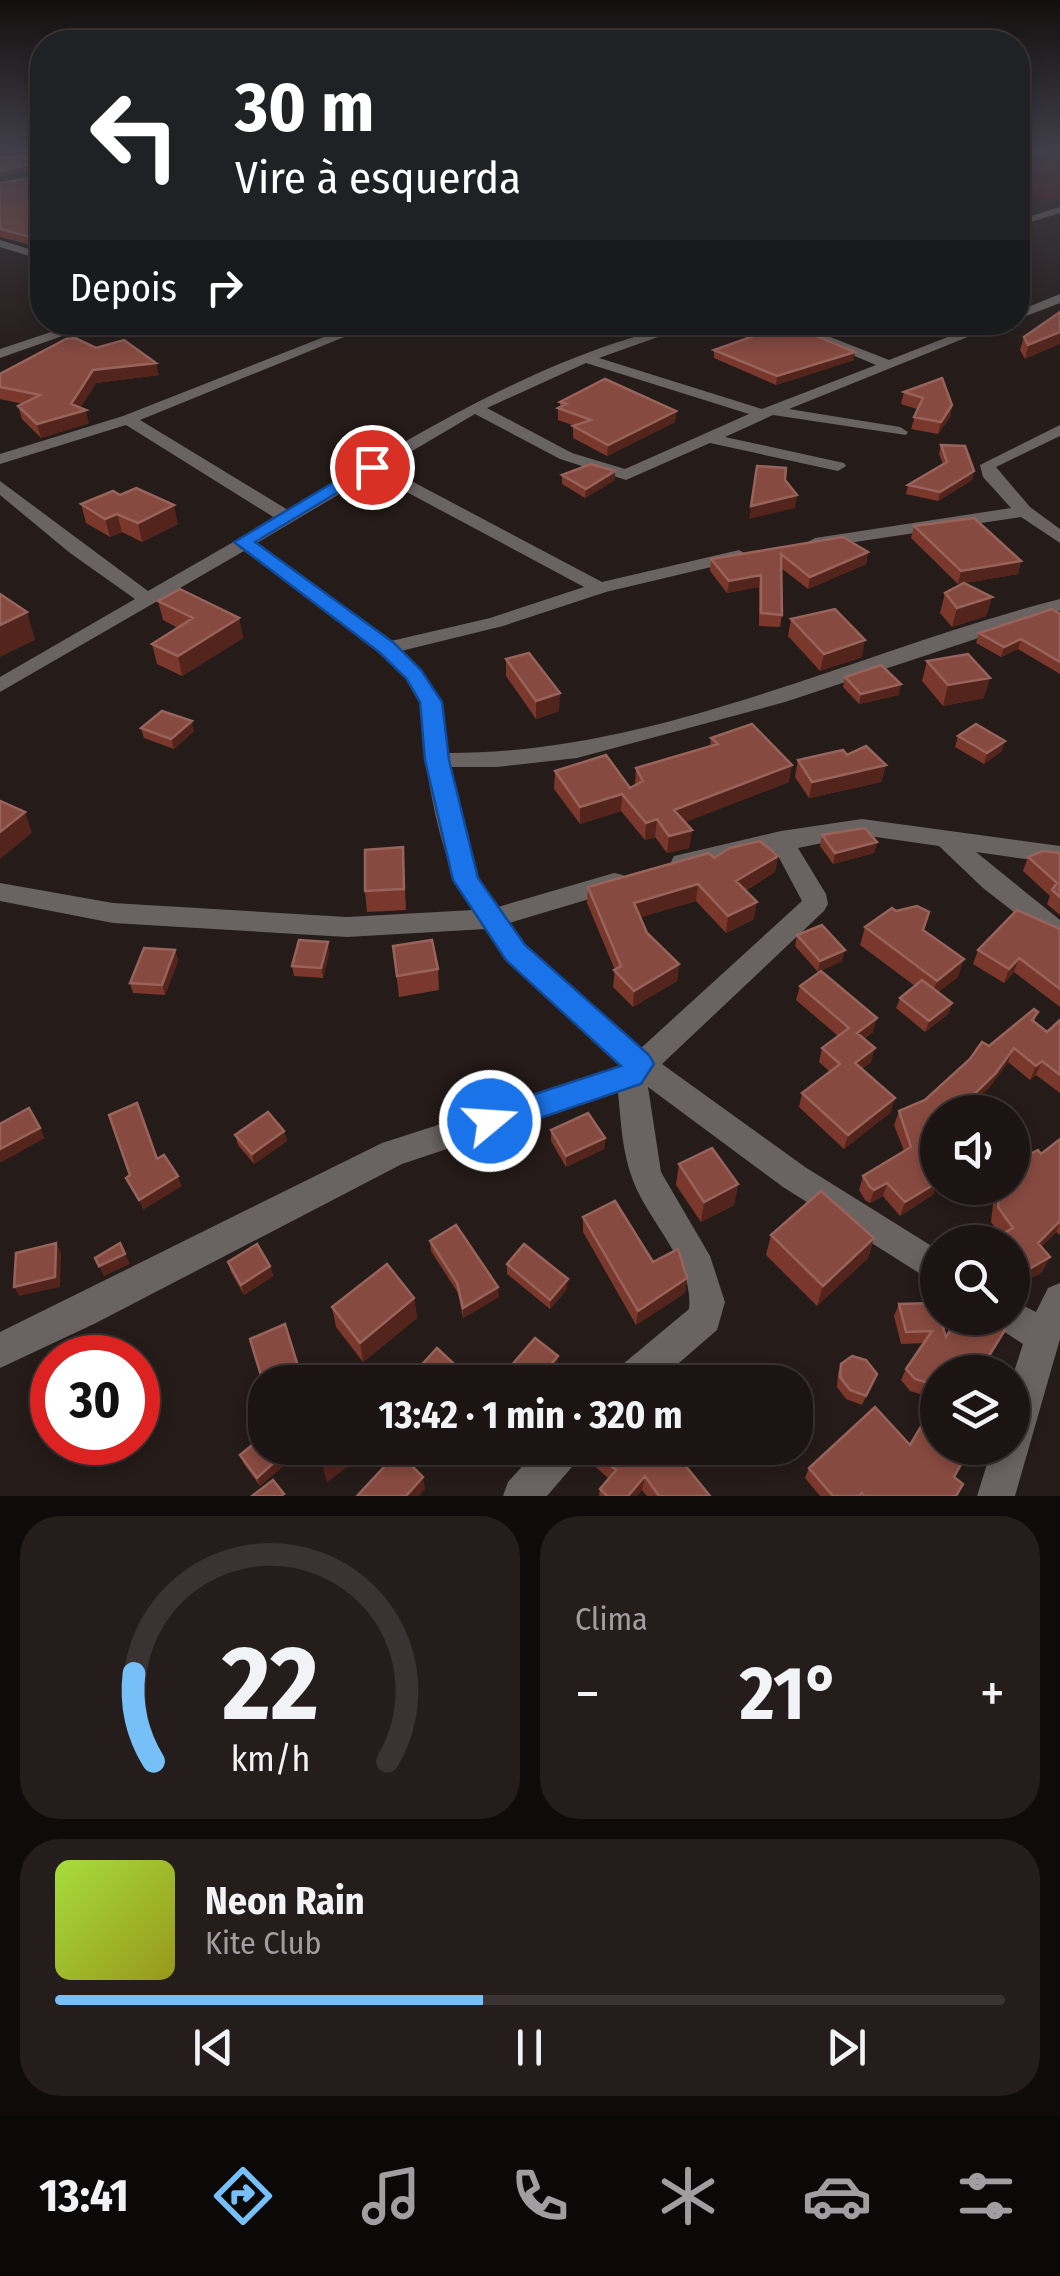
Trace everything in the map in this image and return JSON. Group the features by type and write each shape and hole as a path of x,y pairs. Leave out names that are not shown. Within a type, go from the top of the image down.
{"street":[{"path":"0,243 30,253"},
{"path":"1030,310 1060,298"},
{"path":"0,354 57,335"},
{"path":"0,459 128,420 343,335"},
{"path":"0,686 475,408 585,358 655,335"},
{"path":"813,335 888,364"},
{"path":"475,408 566,456 626,475 768,412 964,335"},
{"path":"585,358 768,412 900,432"},
{"path":"128,420 285,516"},
{"path":"1060,430 988,465 989,473 1024,512 1060,538"},
{"path":"708,438 838,466"},
{"path":"1040,439 1060,447"},
{"path":"372,467 600,588"},
{"path":"0,486 76,548 148,599"},
{"path":"789,547 1024,512"},
{"path":"243,542 386,648 414,675 431,702 437,760 466,880 489,919 516,953 635,1070 920,1258"},
{"path":"386,648 496,622 600,588 754,553"},
{"path":"437,760 497,760 577,751 776,697 1060,605"},
{"path":"0,892 113,913 328,926 489,919 646,872 781,840 862,827 1060,855"},
{"path":"943,836 992,881 1060,934"},
{"path":"0,1350 393,1153 635,1070 814,904 814,894 781,840"},
{"path":"635,1070 649,1183 696,1266 710,1305 705,1318 650,1365"},
{"path":"1030,1382 1043,1336 1060,1300"},
{"path":"1030,1328 1043,1336"},
{"path":"522,1496 549,1465"},
{"path":"996,1496 1006,1465"}],"building":[{"path":"0,220 30,220 30,237 0,229"},
{"path":"1060,312 1060,332 1028,345 1024,337"},
{"path":"756,335 814,335 855,352 777,376 714,350"},
{"path":"75,338 96,348 124,340 156,363 93,370 71,404 86,410 37,424 18,406 40,395 0,387 0,374"},
{"path":"942,378 952,405 941,422 914,417 923,398 904,392"},
{"path":"605,379 676,411 608,445 573,426 591,420 558,408 566,404 560,402"},
{"path":"941,445 965,446 974,471 940,492 908,485 947,462"},
{"path":"591,464 615,471 586,489 562,475"},
{"path":"757,466 786,468 785,480 797,495 751,506"},
{"path":"136,488 174,505 138,523 117,514 105,519 81,504 113,491 120,495"},
{"path":"974,518 1021,561 961,571 914,526"},
{"path":"843,537 868,552 810,577 781,554 782,615 761,613 761,575 729,581 711,559"},
{"path":"964,583 992,597 957,608 945,593"},
{"path":"180,589 239,618 178,656 152,644 193,618 158,601"},
{"path":"0,594 27,612 0,625"},
{"path":"835,609 865,640 824,654 791,619"},
{"path":"1052,609 1060,614 1060,662 1021,639 1004,647 979,633"},
{"path":"529,653 560,693 536,701 506,659"},
{"path":"968,654 990,678 948,685 927,661"},
{"path":"881,665 901,684 861,694 845,677"},
{"path":"162,711 192,721 171,739 141,728"},
{"path":"752,724 792,765 674,810 692,830 669,836 657,819 646,823 622,794 580,807 555,771 606,755 630,788 643,781 636,768 718,744 711,738"},
{"path":"976,724 1005,741 987,753 958,736"},
{"path":"866,746 886,765 812,782 798,760 843,750 847,755"},
{"path":"0,801 25,812 0,832"},
{"path":"865,828 877,842 835,853 822,835"},
{"path":"760,841 778,856 736,881 757,902 728,916 698,884 634,903 647,933 679,964 634,991 614,970 621,966 588,887 709,853 714,858 730,848"},
{"path":"403,847 404,889 365,891 365,850"},
{"path":"1043,851 1060,853 1060,897 1052,890 1057,883 1028,857"},
{"path":"917,906 929,912 923,930 964,959 937,981 865,927 892,908 896,911"},
{"path":"1017,910 1060,929 1060,989 1019,958 1009,969 978,950"},
{"path":"822,925 845,950 820,961 797,935"},
{"path":"299,940 328,942 321,968 292,966"},
{"path":"432,940 438,969 397,976 393,946"},
{"path":"144,948 175,950 162,985 130,983"},
{"path":"821,971 877,1018 857,1033 875,1048 855,1063 895,1098 848,1135 802,1093 840,1064 822,1048 849,1028 800,986"},
{"path":"922,980 952,1003 929,1021 900,998"},
{"path":"1034,1009 1038,1012 1032,1020 1047,1032 1060,1020 1060,1075 1042,1061 1036,1066 1014,1048 973,1095 930,1095 970,1059 982,1042 989,1046"},
{"path":"920,1102 920,1193 905,1202 887,1183 874,1190 863,1176 911,1147 899,1111"},
{"path":"137,1103 157,1159 164,1155 178,1176 139,1200 126,1178 130,1175 109,1115"},
{"path":"29,1108 40,1128 0,1149 0,1124"},
{"path":"268,1112 284,1131 252,1154 235,1135"},
{"path":"588,1113 605,1138 566,1156 551,1130"},
{"path":"1060,1139 1060,1221 1038,1243 1050,1257 1030,1268 1030,1225 1011,1225 998,1207 1030,1205 1030,1154 1038,1150 1041,1154"},
{"path":"712,1148 738,1184 704,1202 679,1164"},
{"path":"821,1191 874,1238 823,1286 771,1235"},
{"path":"615,1201 653,1262 678,1249 687,1278 638,1311 583,1217"},
{"path":"456,1225 498,1287 463,1308 457,1283 430,1241"},
{"path":"56,1243 55,1277 14,1287 16,1253"},
{"path":"120,1243 125,1254 99,1266 95,1258"},
{"path":"257,1244 270,1266 241,1285 228,1262"},
{"path":"524,1244 568,1279 550,1300 507,1264"},
{"path":"387,1264 414,1298 360,1343 332,1307"},
{"path":"920,1303 920,1331 906,1332 899,1304"},
{"path":"285,1324 298,1365 258,1365 250,1339"},
{"path":"929,1335 1002,1335 990,1355 920,1355 920,1381 906,1369"},
{"path":"535,1338 558,1356 550,1365 512,1365"},
{"path":"437,1348 455,1365 422,1365"},
{"path":"852,1356 866,1360 877,1374 866,1396 850,1390 840,1377 841,1364"},
{"path":"875,1407 910,1445 920,1428 920,1465 961,1465 954,1477 963,1484 956,1496 833,1496 809,1468"},
{"path":"248,1448 248,1465 271,1465 257,1478 240,1455"},
{"path":"386,1465 411,1465 423,1477 406,1496 357,1496"},
{"path":"610,1465 685,1465 710,1496 659,1496 645,1476 628,1496 607,1496 600,1489 616,1470"},
{"path":"273,1480 284,1494 252,1496"}],"route":[{"path":"372,467 243,542 386,648 414,675 431,702 437,760 466,880 489,919 516,953 639,1064 631,1075 490,1121"}]}
